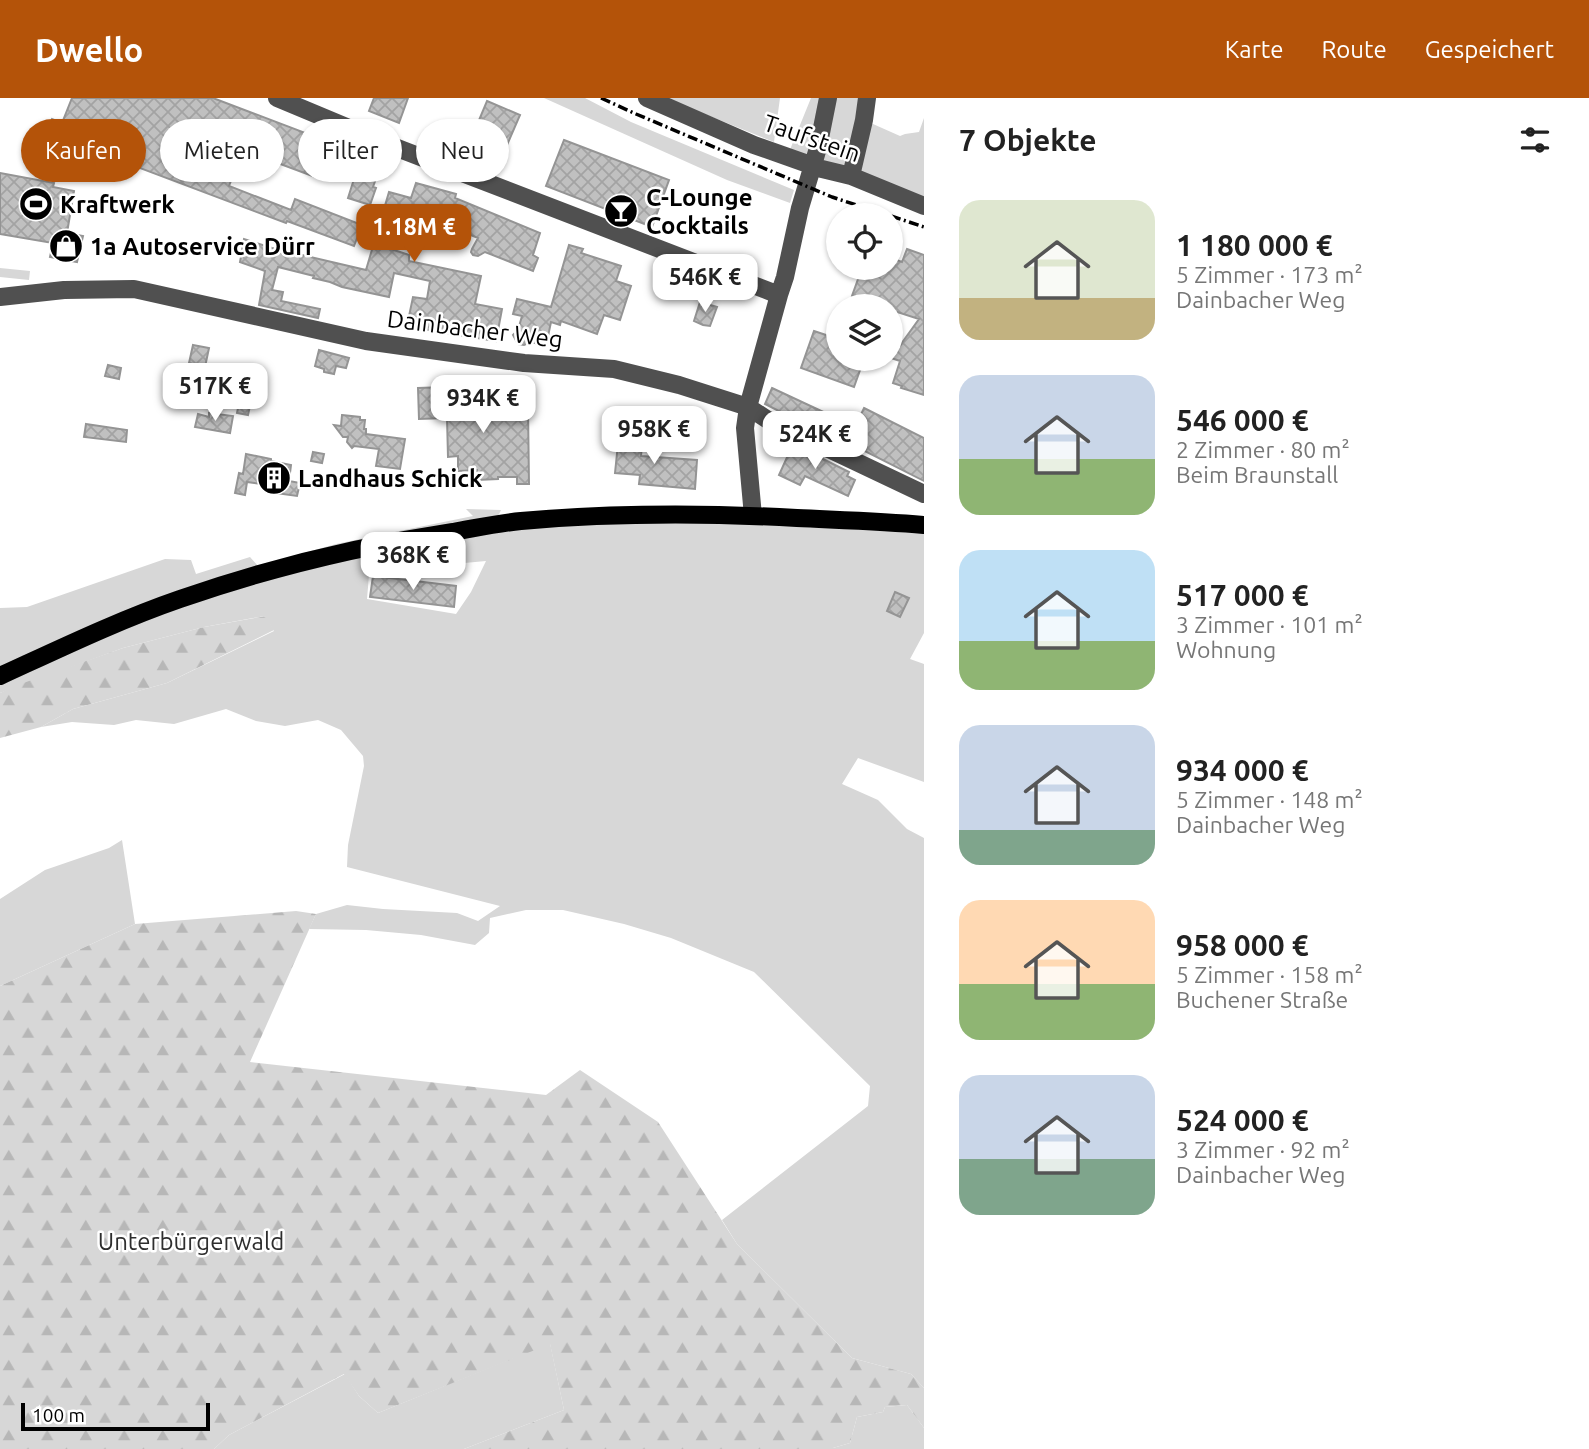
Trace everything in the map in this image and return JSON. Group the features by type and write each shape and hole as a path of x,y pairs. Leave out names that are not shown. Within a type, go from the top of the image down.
{"main road":[{"path":"0,676 110,626 198,593 314,559 393,541 519,522 632,514 752,516 924,526"}],"street":[{"path":"277,98 399,149 779,295"},
{"name":"Taufstein","path":"647,98 754,145 822,169 851,176 924,206"},
{"path":"752,516 745,428 748,407 785,277 828,98"},
{"path":"851,176 867,98"},
{"name":"Dainbacher Weg","path":"0,297 64,290 134,289 366,341 524,363 614,369 679,385 748,407 768,420 924,494"}],"green space":[{"path":"544,98 585,98 631,122 794,190 790,203 727,180"},
{"path":"665,98 780,98 774,142"},
{"path":"811,98 867,98 864,120 900,136 919,132 924,118 924,206 787,157"},
{"path":"0,268 30,271 29,280 0,277"},
{"path":"466,509 501,510 494,525 519,522 924,525 924,633 910,659 924,664 924,782 858,758 842,784 878,800 907,829 924,838 924,1388 911,1374 852,1358 737,1244 722,1220 868,1106 870,1086 754,972 671,938 563,910 526,910 490,918 489,933 475,945 421,935 309,929 316,914 347,905 457,913 478,921 500,906 347,867 348,845 364,766 363,756 341,730 318,720 285,726 256,721 226,709 174,724 136,720 114,725 72,722 41,727 73,709 167,683 274,631 265,616 204,627 123,648 0,693 0,608 27,607 165,559 191,560 196,574 250,557 258,566 336,544 473,516","holes":["486,561 471,592 456,614 367,599 369,575 378,571"]},
{"path":"266,616 274,630 167,683 73,709 41,727 0,738 0,693 12,687 123,648 204,627"},
{"path":"122,840 135,924 0,986 0,899 45,870 109,848"},
{"name":"Unterbürgerwald","path":"296,911 316,914 250,1062 546,1095 580,1070 658,1122 737,1244 852,1358 911,1374 924,1388 924,1428 907,1405 885,1407 883,1412 857,1417 850,1443 833,1449 464,1449 564,1410 550,1344 378,1413 359,1396 344,1374 229,1435 214,1449 0,1449 0,986 135,924"},
{"path":"550,1343 564,1410 464,1449 214,1449 229,1435 345,1374 359,1396 378,1413"},
{"path":"907,1405 924,1428 924,1449 833,1449 850,1443 857,1417 883,1412 885,1407"}],"building":[{"path":"72,98 213,98 268,119 160,119 160,176 146,170 146,119 64,119"},
{"path":"374,98 408,98 400,119 389,119 369,111"},
{"path":"487,101 520,115 509,140 509,119 480,119"},
{"path":"284,125 298,130 298,171 284,165"},
{"path":"564,140 669,180 652,227 546,186"},
{"name":"Kraftwerk","path":"0,173 21,177 21,182 49,182 54,183 53,187 74,191 67,233 83,236 77,262 50,257 53,243 0,234"},
{"path":"177,182 231,182 229,186 291,210 295,199 362,225 354,246 287,221 286,223"},
{"path":"353,182 375,182 373,187 376,188 370,205 348,198"},
{"path":"416,183 456,194 455,198 540,233 533,255 538,258 533,271 485,252 478,256 473,255 471,252 478,238 447,225 443,237 433,234 435,228 394,216 385,247 409,255 409,261 481,276 475,304 502,309 496,341 422,329 423,324 408,321 413,297 427,299 430,281 394,273 389,297 342,287 313,278 314,276 278,267 272,290 283,292 281,301 320,309 318,318 259,305 265,271 240,262 244,239 366,270 389,192 411,198"},
{"path":"569,245 583,249 581,253 621,266 616,281 631,286 620,320 604,315 597,334 561,321 560,325 551,322 546,346 531,342 518,344 513,335 518,330 522,316 513,314 517,299 551,307"},
{"path":"907,249 924,255 924,395 893,383 897,371 903,371 903,341 919,319 903,314 903,294 853,294 858,280 903,280 903,259"},
{"path":"700,302 717,307 710,326 694,321"},
{"path":"814,331 826,335 826,371 860,371 854,387 801,368"},
{"path":"193,345 209,348 205,367 189,363"},
{"path":"319,350 349,358 346,368 336,366 334,374 315,366"},
{"path":"108,365 121,368 119,379 105,376"},
{"path":"244,379 255,382 248,415 237,413"},
{"path":"446,387 447,410 484,409 484,400 505,399 505,402 519,402 520,408 528,408 529,484 517,484 517,477 477,480 477,470 458,471 458,456 448,457 447,418 419,419 418,388"},
{"path":"772,388 830,415 822,433 765,404"},
{"path":"864,408 924,438 924,481 841,439 847,428 853,431"},
{"path":"209,413 233,416 230,433 195,427 198,414 209,417"},
{"path":"342,415 365,420 366,434 405,439 400,469 376,466 379,449 352,448 347,442 348,437 343,437 334,425 341,426"},
{"path":"86,424 127,430 126,442 84,437"},
{"path":"619,434 643,436 641,456 697,460 695,489 639,484 640,475 615,473"},
{"path":"793,444 849,472 847,476 855,480 848,496 805,476 800,485 779,475"},
{"path":"313,452 324,454 322,463 311,461"},
{"name":"Landhaus Schick","path":"246,454 291,465 289,481 300,483 297,496 275,493 276,486 247,482 245,495 235,493 239,473 243,474"},
{"path":"373,576 456,586 454,607 370,597"},
{"path":"895,592 909,598 900,617 887,611"}],"railway":[{"path":"601,98 850,203"},
{"path":"903,220 924,227"}],"place":[{"name":"Kraftwerk","path":"36,204"},
{"name":"C-Lounge Cocktails","path":"621,211"},
{"name":"1a Autoservice Dürr","path":"66,246"},
{"name":"Landhaus Schick","path":"274,478"}]}
